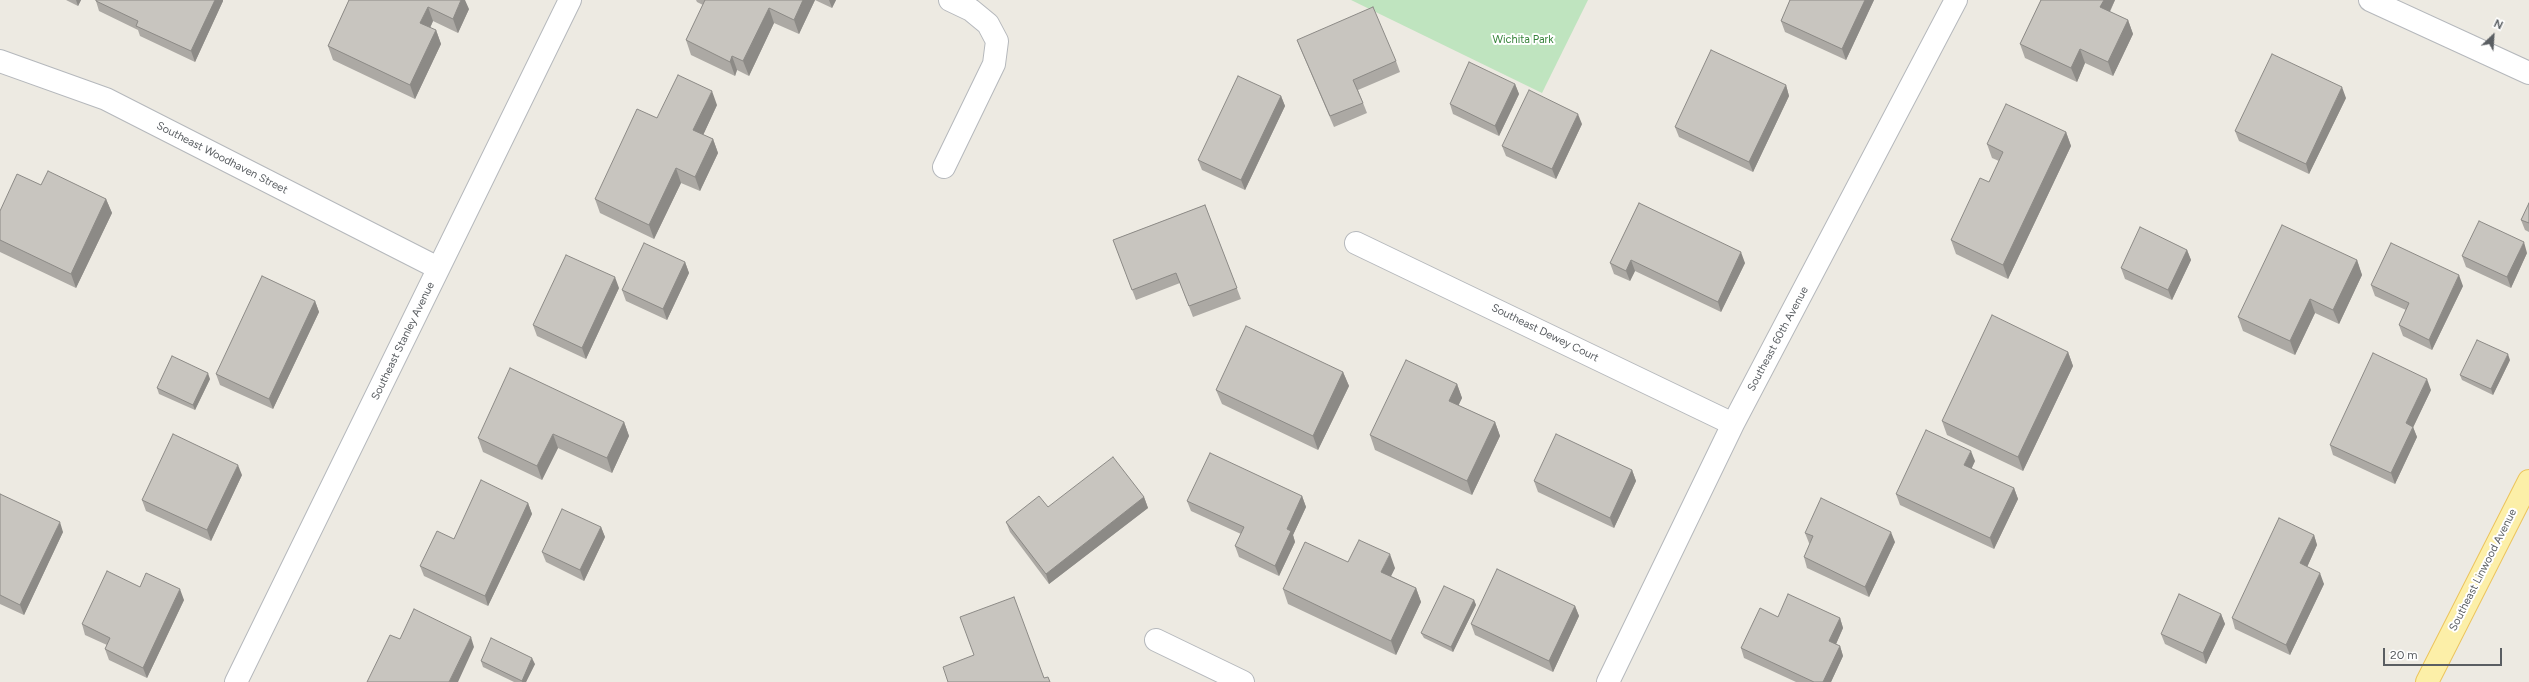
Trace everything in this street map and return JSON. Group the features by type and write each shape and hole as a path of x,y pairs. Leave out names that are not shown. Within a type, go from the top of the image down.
{"main road":[{"name":"Southeast Linwood Avenue","path":"2427,682 2529,480"}],"street":[{"name":"Southeast Stanley Avenue","path":"236,682 570,0"},
{"path":"944,167 994,64 997,41 988,24 971,10 950,0"},
{"name":"Southeast 60th Avenue","path":"1608,682 1733,424 1956,0"},
{"path":"2370,0 2529,74"},
{"name":"Southeast Woodhaven Street","path":"0,61 106,99 438,268"},
{"name":"Southeast Dewey Court","path":"1356,243 1733,424"},
{"path":"1156,640 1243,682"}],"green space":[{"name":"Wichita Park","path":"1351,0 1588,0 1542,93"}],"building":[{"path":"96,0 215,0 191,51 136,26 138,21"},
{"path":"349,0 461,0 453,19 428,7 420,23 436,30 410,85 328,46"},
{"path":"705,0 803,0 794,20 769,8 743,61 732,56 730,62 686,40"},
{"path":"1790,0 1865,0 1842,49 1781,21"},
{"path":"2041,0 2104,0 2100,7 2128,20 2108,62 2080,49 2071,68 2020,44"},
{"path":"1373,7 1396,61 1353,80 1363,103 1330,116 1297,40"},
{"path":"1711,50 1786,85 1749,162 1675,127"},
{"path":"2272,54 2342,87 2306,164 2235,131"},
{"path":"1469,62 1515,84 1495,126 1450,104"},
{"path":"678,75 712,91 693,130 713,139 695,177 676,168 649,225 595,199 637,109 657,118"},
{"path":"1238,76 1281,96 1241,180 1198,160"},
{"path":"1529,90 1578,114 1552,169 1502,146"},
{"path":"2006,104 2066,132 2003,265 1951,240 1980,178 1989,182 2003,152 1987,144"},
{"path":"48,171 106,199 71,274 0,240 0,211 17,174 41,185"},
{"path":"1639,203 1741,252 1718,302 1631,260 1626,271 1610,263"},
{"path":"2529,203 2529,223 2521,220"},
{"path":"1205,205 1237,288 1189,306 1176,273 1132,290 1113,240"},
{"path":"2479,221 2524,242 2507,277 2462,256"},
{"path":"2282,225 2357,260 2333,310 2310,299 2290,341 2238,317"},
{"path":"2140,227 2187,250 2168,290 2121,268"},
{"path":"644,243 685,262 663,309 622,290"},
{"path":"2391,243 2459,275 2429,340 2399,325 2409,303 2371,285"},
{"path":"566,255 615,277 582,348 533,325"},
{"path":"262,276 315,301 269,399 216,374"},
{"path":"1992,315 2068,352 2018,457 1942,421"},
{"path":"1246,326 1343,372 1313,436 1216,390"},
{"path":"2477,340 2508,354 2491,389 2460,375"},
{"path":"2373,353 2427,379 2406,423 2413,427 2391,473 2330,445"},
{"path":"172,356 208,373 193,405 157,388"},
{"path":"1406,360 1457,384 1449,401 1495,422 1467,481 1370,435"},
{"path":"510,368 624,422 607,458 553,434 537,466 478,438"},
{"path":"1926,430 1971,451 1964,465 2014,488 1990,538 1896,494"},
{"path":"173,434 238,465 207,530 142,500"},
{"path":"1556,434 1632,470 1610,518 1534,481"},
{"path":"1210,453 1302,496 1287,529 1291,531 1275,566 1235,546 1244,527 1187,501"},
{"path":"1113,457 1144,497 1046,574 1006,522 1039,496 1048,507"},
{"path":"481,480 528,503 485,596 420,566 437,531 454,539"},
{"path":"0,494 60,522 20,605 0,595"},
{"path":"1821,498 1891,532 1865,587 1804,557 1813,536 1805,533"},
{"path":"562,509 601,527 580,570 542,552"},
{"path":"2279,518 2314,535 2300,563 2320,573 2286,645 2232,618"},
{"path":"1359,540 1390,554 1381,572 1416,588 1391,641 1283,589 1305,542 1348,562"},
{"path":"1497,569 1575,606 1549,661 1471,624"},
{"path":"107,571 140,587 146,573 180,589 143,668 105,649 110,638 82,624"},
{"path":"1444,586 1474,600 1451,647 1421,633"},
{"path":"1788,594 1840,618 1829,641 1840,646 1823,682 1814,682 1741,648 1760,608 1778,617"},
{"path":"2179,594 2221,614 2203,653 2161,634"},
{"path":"1014,597 1044,678 1048,677 1050,682 948,682 943,667 974,655 960,617"},
{"path":"414,609 471,637 449,682 367,682 390,635 400,639"},
{"path":"491,638 532,658 522,681 481,661"}]}
